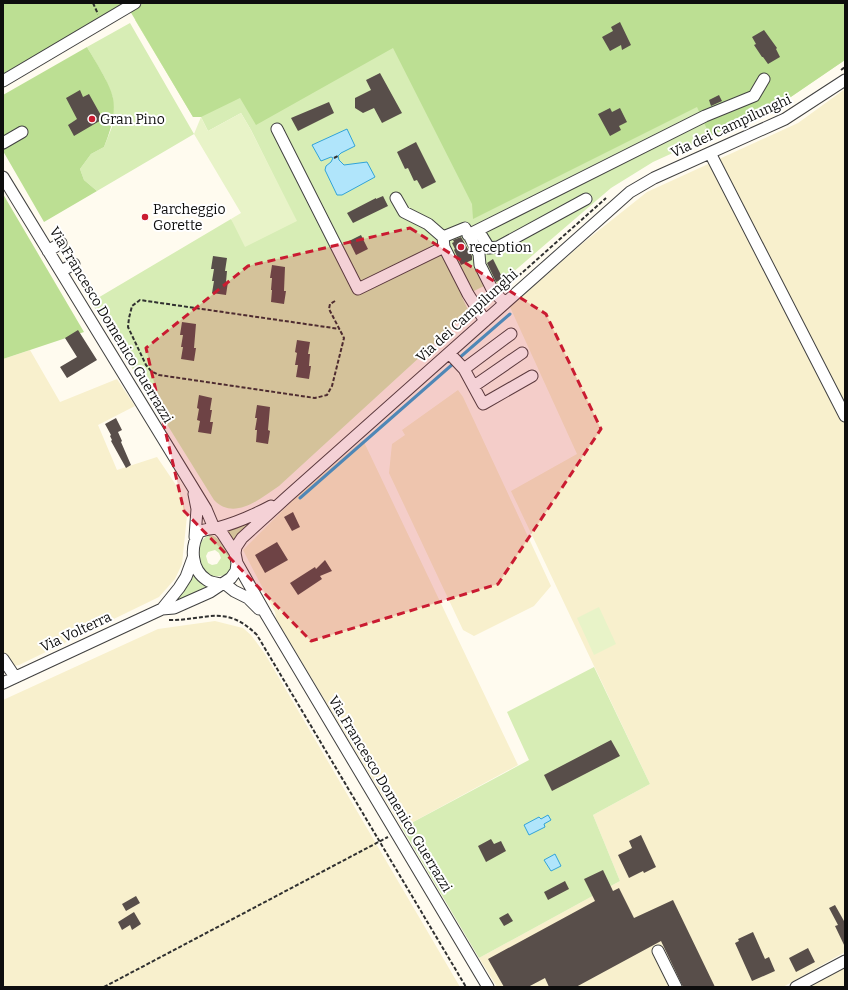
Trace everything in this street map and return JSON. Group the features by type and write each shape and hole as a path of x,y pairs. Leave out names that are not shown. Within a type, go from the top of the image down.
{"street":[{"path":"3,81 135,3"},
{"path":"473,233 705,116 754,96 764,80"},
{"name":"Via dei Campilunghi","path":"236,558 236,547 242,538 630,192 654,178 786,119 845,80"},
{"path":"276,129 358,289 443,242 465,228 473,233 489,248 498,247 586,199"},
{"path":"3,143 22,132"},
{"path":"710,153 845,416"},
{"name":"Via Francesco Domenico Guerrazzi","path":"3,177 206,509 216,528"},
{"path":"396,198 404,212 428,224 443,242 468,294 485,321"},
{"path":"473,233 480,265 493,291 505,303"},
{"path":"48,251 61,243"},
{"path":"61,271 74,264"},
{"path":"464,369 511,334"},
{"path":"449,353 464,369 483,404 532,376"},
{"path":"474,386 522,353"},
{"name":"Via Francesco Domenico Guerrazzi","path":"193,488 197,509 195,538"},
{"name":"Via dei Campilunghi","path":"216,528 257,514 287,497"},
{"path":"216,528 222,533 236,558 236,571 231,578 223,584 214,583 201,575 193,558 193,544 199,532 216,528"},
{"name":"Via Volterra","path":"164,614 186,577 193,558"},
{"name":"Via Francesco Domenico Guerrazzi","path":"236,558 267,616 488,987"},
{"name":"Via Francesco Domenico Guerrazzi","path":"223,584 248,598 267,616"},
{"name":"Via Volterra","path":"3,683 164,614 210,592 223,584"},
{"path":"210,592 234,590"},
{"path":"3,659 15,677"},
{"path":"658,951 676,987"},
{"path":"796,987 845,961"}],"path":[{"path":"334,158 338,156"},
{"path":"335,301 330,304 330,309 340,329 344,338 332,386 327,395 315,398 159,374 151,371 146,365 128,327 128,318 132,306 140,300 340,329"},
{"path":"164,614 175,620 207,616 221,616 235,619 243,623 257,635 466,987"},
{"path":"104,987 396,833"}],"highlighted area":[{"path":"410,228 546,314 601,429 498,584 311,641 184,511 146,348 248,266"}],"shaded area":[{"path":"845,89 845,952 783,987 497,987 479,958 620,881 593,815 650,784 511,491 577,454 510,307 583,243 647,192 798,123"},
{"path":"30,350 60,402 117,379 135,406 98,425 117,470 157,457 180,491 187,516 182,564 175,579 159,597 19,665 14,666 11,664 3,651 3,359"},
{"path":"458,390 463,397 551,586 534,606 474,636 463,630 389,473 392,444 405,435 402,430"},
{"path":"363,440 518,765 402,828 276,619 275,612 243,550 297,496"},
{"path":"215,621 243,628 251,635 265,654 460,987 3,987 3,700 158,629"},
{"path":"845,964 845,987 804,987"}],"green space":[{"path":"3,3 126,3 3,74"},
{"path":"144,3 845,3 845,60 782,103 710,136 697,107 473,219 472,204 393,48 256,125 240,98 201,117 193,117 130,11"},
{"path":"845,3 845,60 782,103 653,162 611,188 498,285 492,282 462,297 469,312 279,486 264,497 247,506 230,508 222,506 214,500 91,302 231,219 234,223 296,221 241,113 208,131 201,117 193,117 135,20"},
{"path":"130,23 194,134 97,191 84,180 80,169 91,154 104,147 112,127 113,98 105,78 87,47"},
{"path":"87,47 109,86 114,104 112,123 104,147 91,154 80,169 84,180 97,191 44,222 3,151 3,95"},
{"path":"241,113 297,221 245,247 231,219 241,213 194,134 201,117 208,131"},
{"path":"3,194 84,332 3,359"},
{"path":"259,519 232,542 224,529"},
{"path":"210,535 214,536 222,543 228,552 234,565 227,575 212,577 203,572 199,551 201,542","holes":["215,550 219,553 221,558 217,564 212,565 208,563 206,556 208,552"]},
{"path":"194,571 199,582 210,586 175,602"},
{"path":"599,607 616,644 594,655 577,618"},
{"path":"594,667 650,784 593,815 620,881 479,958 402,828 529,760 507,712"}],"water":[{"path":"347,129 355,146 341,153 338,156 339,160 344,165 367,162 375,177 342,195 337,195 325,170 326,166 333,158 331,157 321,161 312,145"},
{"path":"548,815 551,820 544,824 545,827 529,835 524,825 539,817 541,819"},
{"path":"555,854 561,866 551,871 544,860"}],"building":[{"path":"620,22 631,45 622,50 621,45 610,51 602,37 613,31 611,27"},
{"path":"764,30 777,48 776,49 780,57 768,64 754,45 756,44 752,37"},
{"path":"380,73 402,113 382,123 374,108 363,113 355,108 355,98 371,90 366,80"},
{"path":"80,90 83,97 89,94 103,119 74,136 68,125 77,119 66,98"},
{"path":"719,95 722,101 711,106 709,100"},
{"path":"329,102 334,113 298,131 291,118"},
{"path":"610,108 612,112 620,108 627,122 619,126 621,130 610,136 598,114"},
{"path":"416,142 436,182 422,189 417,180 414,181 408,168 405,169 397,152"},
{"path":"383,196 388,206 353,223 347,213"},
{"path":"361,235 368,249 356,255 349,241"},
{"name":"reception","path":"461,237 472,256 472,260 461,265 452,243 454,242 453,240"},
{"path":"213,256 227,258 225,271 227,271 226,282 228,282 226,295 212,293 214,281 212,281 214,269 211,269"},
{"path":"493,259 503,279 496,282 487,263"},
{"path":"272,265 285,267 284,291 286,291 284,304 271,302 272,278 270,278"},
{"path":"182,322 196,324 194,348 196,348 194,361 181,359 183,347 181,347 183,335 180,335"},
{"path":"78,330 97,360 67,378 60,367 77,357 65,338"},
{"path":"297,340 310,342 308,354 310,354 309,366 311,366 309,379 296,377 298,365 295,365 297,353 295,352"},
{"path":"199,395 212,398 210,422 213,422 211,434 198,432 200,421 197,420"},
{"path":"257,405 270,407 268,430 270,431 268,444 256,442 257,430 255,430 257,418 255,418"},
{"path":"116,418 122,430 118,432 122,441 121,442 131,465 126,468 111,441 111,435 105,424"},
{"path":"293,512 300,527 292,531 284,517"},
{"path":"277,542 288,560 265,573 255,555"},
{"path":"325,560 332,571 320,576 322,579 298,595 290,583 315,567 316,569"},
{"path":"611,740 620,756 552,791 544,775"},
{"path":"641,835 656,867 644,873 643,871 629,878 618,855 632,848 629,841"},
{"path":"491,839 494,844 501,841 506,851 486,862 478,846"},
{"path":"603,870 613,891 619,888 634,918 673,900 715,987 683,987 661,941 576,987 549,987 545,978 528,987 504,987 488,959 595,901 584,879"},
{"path":"565,881 569,889 548,900 544,892"},
{"path":"136,896 140,903 126,911 122,904"},
{"path":"835,905 844,921 845,920 845,947 835,926 838,925 829,908"},
{"path":"134,912 141,924 132,930 130,925 122,930 118,922"},
{"path":"508,913 513,921 504,926 499,918"},
{"path":"753,932 765,959 769,957 775,971 752,981 735,943 739,941 738,939"},
{"path":"808,948 815,962 796,972 789,958"}],"waterway":[{"path":"458,359 510,314"},
{"path":"300,498 454,363"}],"place":[{"name":"Gran Pino","path":"92,119"},
{"name":"Parcheggio Gorette","path":"145,217"},
{"name":"reception","path":"461,247"}]}
